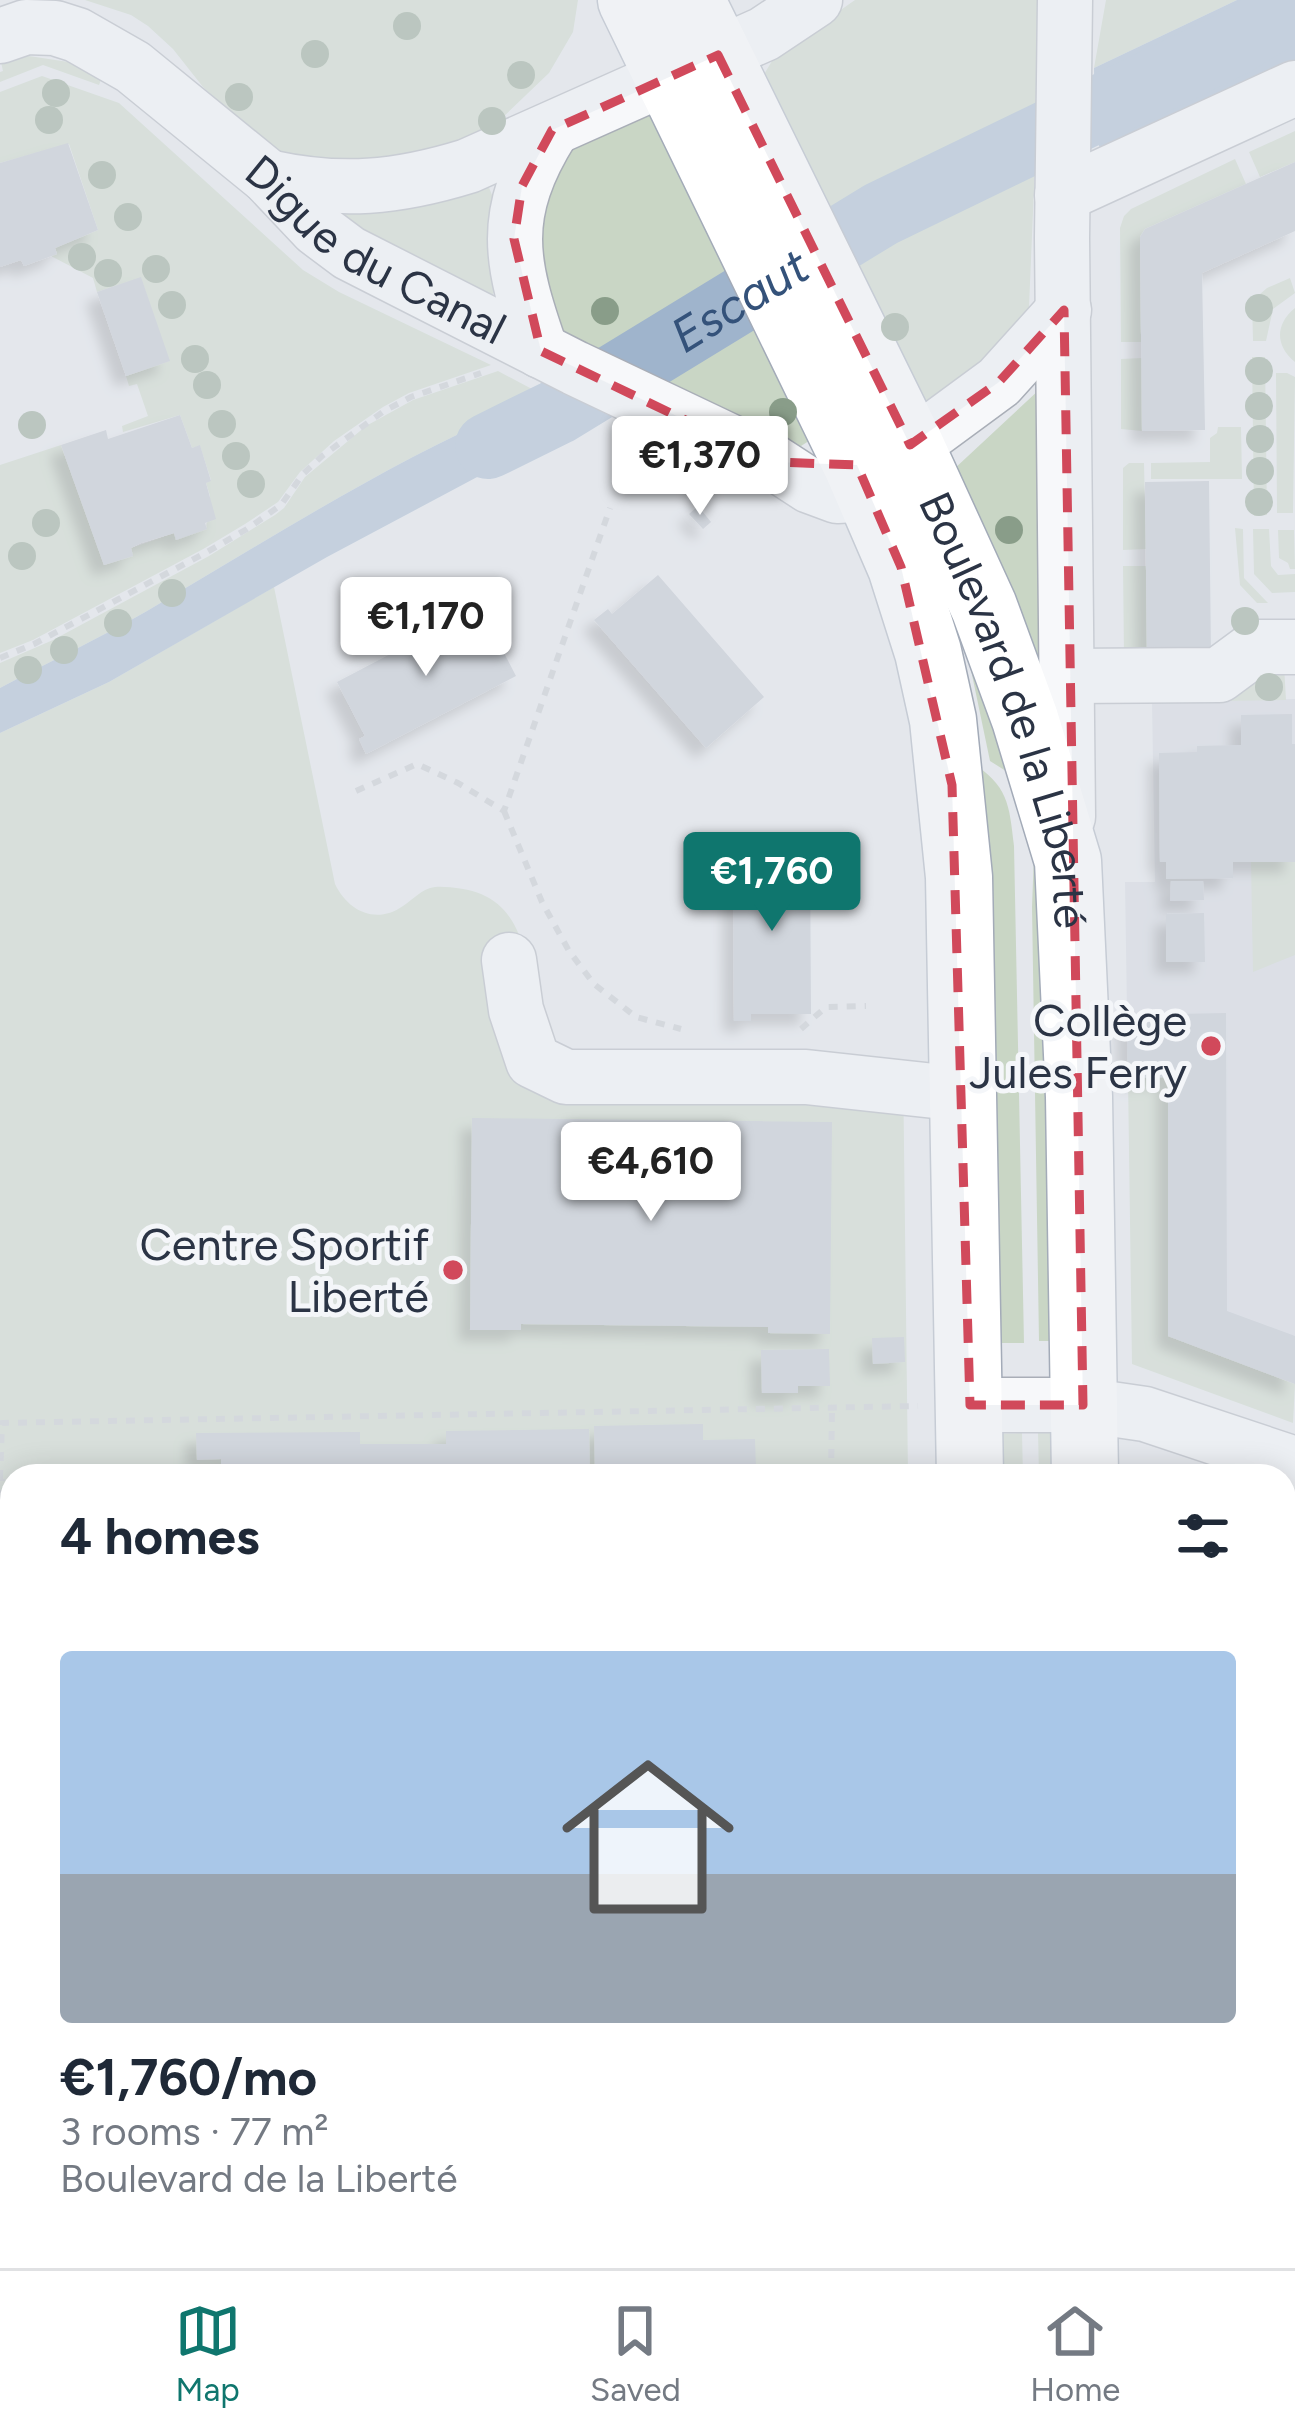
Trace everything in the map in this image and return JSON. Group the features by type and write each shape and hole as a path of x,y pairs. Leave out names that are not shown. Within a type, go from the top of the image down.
{"main road":[{"name":"Boulevard de la Liberté","path":"631,0 692,44 879,468 928,652 943,720 959,877 970,1464"},
{"name":"Boulevard de la Liberté","path":"879,468 984,608 1025,719 1068,861 1079,1097 1085,1464"}],"street":[{"path":"268,177 317,186 396,185 468,166 552,130 692,44 778,26 815,0"},
{"path":"1065,0 1062,186 1068,861"},
{"name":"Digue du Canal","path":"0,35 26,27 55,28 133,67 268,177 317,229 349,254 558,360 773,462 879,468"},
{"path":"1062,186 1295,88"},
{"path":"552,130 522,186 514,239 520,286 558,360"},
{"path":"879,468 999,382 1064,310"},
{"path":"1068,676 1219,675 1276,647"},
{"path":"509,960 516,1010 533,1060 566,1077 806,1077 962,1094"},
{"path":"970,1405 1083,1405 1145,1414 1295,1464"}],"path":[{"path":"0,658 247,529 281,505 303,474 336,444 384,410 411,397 558,360"},
{"path":"504,811 610,508"},
{"path":"356,791 417,764 504,811 542,902 569,951 594,983 636,1018 695,1033"},
{"path":"795,1033 826,1007 866,1006"},
{"path":"1,1464 1,1422 970,1405"},
{"path":"831,1464 832,1407"}],"highlighted area":[{"path":"718,55 910,445 999,382 1064,310 1083,1405 970,1405 952,785 901,567 857,465 773,462 541,351 514,239 522,186 552,130"}],"shaded area":[{"name":"Collège Jules Ferry","path":"1295,699 1295,1384 1168,1336 1168,1078 1128,1078 1125,882 1155,882 1152,702"}],"green space":[{"path":"85,0 578,0 573,32 549,73 500,120 426,159 309,166 248,129 148,26 131,15"},
{"path":"855,0 1045,0 1029,307 996,350 922,405 763,76 775,56"},
{"path":"1106,0 1237,0 1094,68"},
{"path":"29,56 75,63 103,74 99,85 43,65 0,82 0,58"},
{"path":"42,76 119,103 303,270 491,365 409,393 383,407 334,441 300,472 278,502 245,524 33,640 0,653 0,465 61,445 104,565 132,556 131,548 174,533 177,539 206,529 210,496 206,483 211,480 200,446 192,448 180,415 123,432 122,426 148,416 137,384 129,386 126,376 169,361 141,278 97,292 93,278 51,256 57,254 55,248 98,230 69,144 0,163 0,92"},
{"path":"651,110 738,268 592,358 557,325 533,254 546,185 578,140"},
{"path":"1295,131 1295,162 1260,177 1249,152"},
{"path":"1235,159 1246,184 1145,229 1140,237 1141,342 1121,342 1120,228 1124,216"},
{"path":"488,185 494,200 496,290 491,296 344,225 338,209"},
{"path":"1290,278 1295,293 1273,309 1266,341 1253,341 1252,301"},
{"path":"1295,308 1295,362 1280,335"},
{"path":"762,319 815,437 801,446 788,445 654,387"},
{"path":"1252,357 1265,357 1267,515 1254,516"},
{"path":"1142,358 1142,431 1121,429 1121,359"},
{"path":"498,371 545,396 392,468 129,621 0,688 0,663 53,640 275,515 305,477 366,426 413,400"},
{"path":"1276,373 1295,377 1293,513 1277,513"},
{"path":"1040,389 1040,663 1033,667 953,470"},
{"path":"1218,427 1241,427 1242,479 1151,479 1151,463 1210,462 1210,438"},
{"path":"1144,463 1146,549 1123,550 1123,468"},
{"path":"1235,528 1243,529 1244,578 1268,603 1257,603 1240,585"},
{"path":"1253,529 1269,529 1271,566 1278,575 1295,574 1295,592 1272,593 1254,574"},
{"path":"1278,530 1294,530 1295,569 1279,558"},
{"path":"1123,566 1146,566 1147,654 1124,655"},
{"name":"Centre Sportif Liberté","path":"274,587 335,884 347,902 373,915 383,914 422,892 452,887 495,902 520,938 538,1021 564,1052 903,1062 908,1464 0,1464 0,733 109,682"},
{"path":"966,646 1017,778 990,761"},
{"path":"1284,665 1286,700 1155,702"},
{"path":"968,760 1004,796 1014,846 1024,1343 987,1343"},
{"path":"1034,854 1042,886 1060,1341 1039,1341"},
{"path":"1251,862 1295,862 1295,955 1253,972"},
{"path":"1168,1077 1168,1336 1295,1384 1293,1423 1132,1364 1128,1078"},
{"path":"1038,1432 1057,1433 1058,1464 1039,1464"},
{"path":"1022,1433 1023,1464 990,1464 990,1434"}],"water":[{"path":"1237,0 1295,0 1295,62 1100,148 1095,137 1094,68"},
{"path":"1037,111 1036,164 942,213 918,168"},
{"path":"891,182 915,228 883,245 859,200"},
{"path":"726,275 751,326 671,376 611,346"},
{"path":"545,396 593,419 327,557 109,682 0,733 0,688 129,621 392,468"}],"building":[{"path":"68,143 98,230 55,248 57,254 24,266 21,260 0,267 0,163"},
{"path":"1295,162 1295,231 1202,273 1205,430 1142,431 1140,237 1145,229"},
{"path":"141,277 170,361 126,376 97,292"},
{"path":"180,415 192,448 200,445 216,519 205,523 207,529 176,540 174,533 141,543 131,548 133,556 104,565 61,445 106,430 108,439"},
{"path":"1209,481 1211,657 1147,658 1145,482"},
{"path":"698,506 711,522 703,529 689,514"},
{"path":"658,575 764,697 706,748 594,620 608,609 612,614"},
{"path":"480,607 516,676 366,754 359,739 365,736 337,682"},
{"path":"1292,714 1295,862 1233,862 1233,878 1166,879 1166,862 1160,862 1159,753 1241,745 1241,715"},
{"path":"733,851 810,852 811,1014 751,1014 751,1021 734,1021"},
{"path":"1171,881 1203,881 1204,900 1170,901"},
{"path":"1204,913 1205,962 1166,962 1166,914"},
{"path":"1226,1013 1227,1311 1295,1336 1295,1384 1168,1336 1168,1077 1128,1078 1127,1015"},
{"path":"472,1118 832,1122 830,1334 768,1333 768,1327 521,1324 521,1330 470,1330"},
{"path":"904,1337 905,1362 873,1364 872,1338"},
{"path":"829,1349 830,1386 798,1386 798,1393 762,1393 761,1350"},
{"path":"703,1424 703,1440 755,1439 756,1464 595,1464 594,1426"},
{"path":"589,1429 590,1464 221,1464 221,1459 197,1460 196,1433 360,1432 360,1444 446,1444 446,1431"}],"waterway":[{"name":"Escaut","path":"488,446 557,412 881,214 1234,43 1295,1"}],"place":[{"name":"Collège Jules Ferry","path":"1211,1046"},
{"name":"Centre Sportif Liberté","path":"453,1270"}]}
